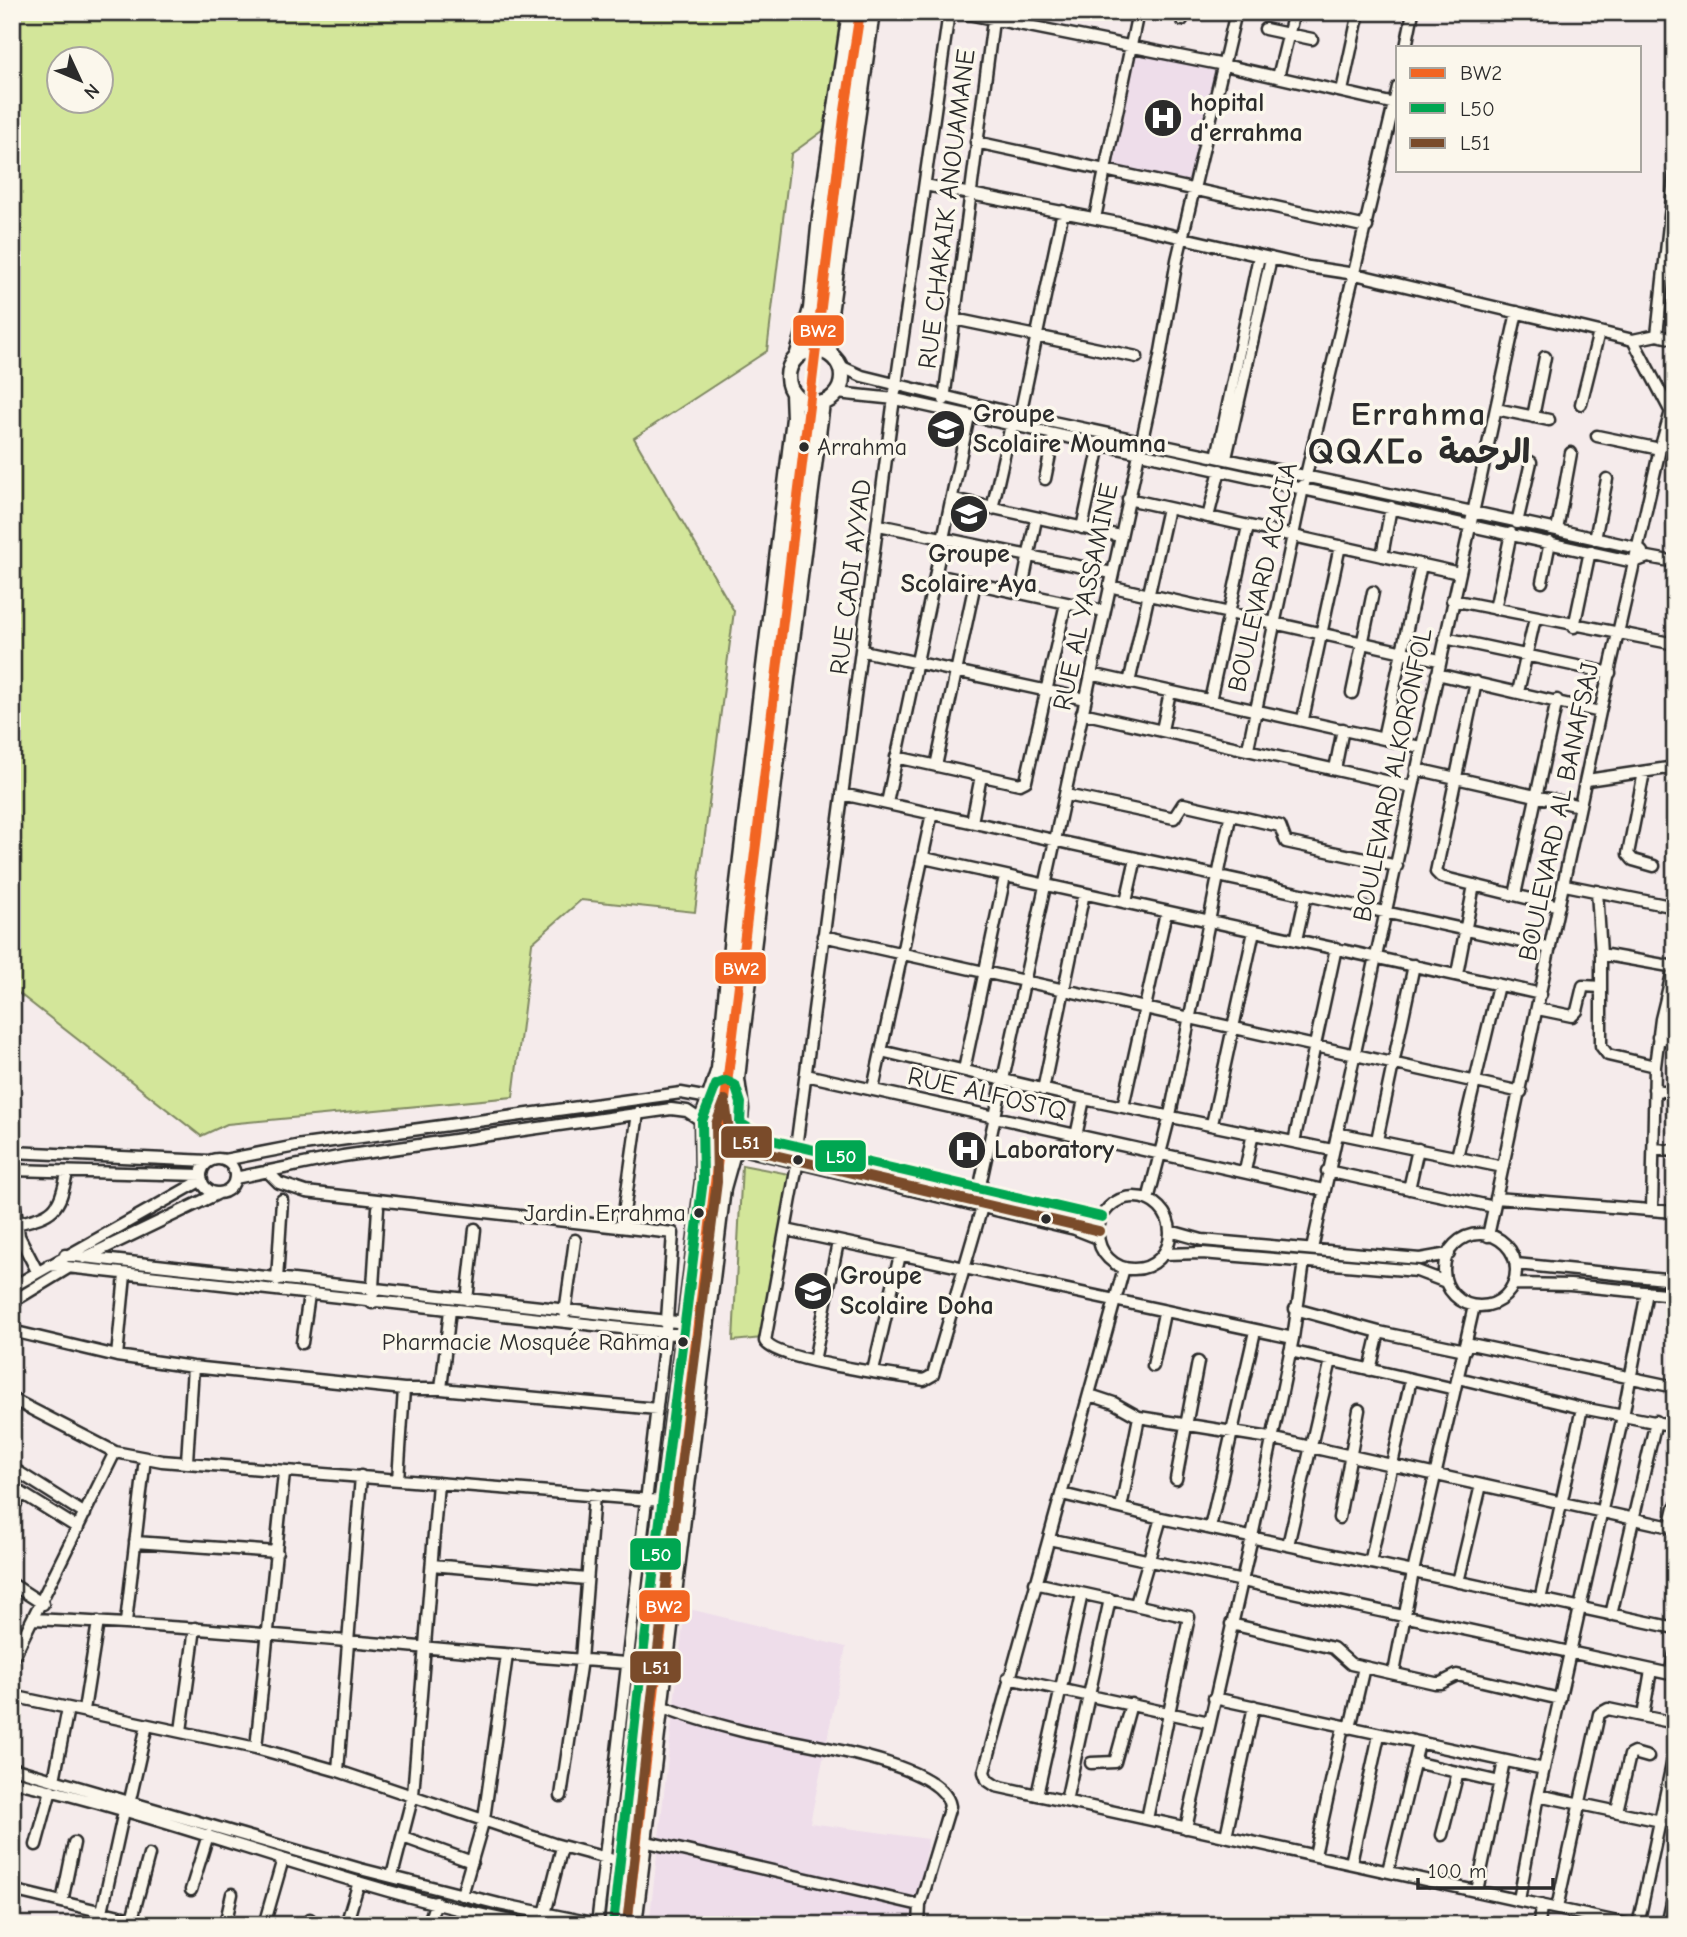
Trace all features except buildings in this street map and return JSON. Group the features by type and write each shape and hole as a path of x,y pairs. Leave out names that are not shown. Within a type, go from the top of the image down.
{"main road":[{"path":"613,1925 638,1695 686,1329 704,1149 702,1121 712,1092 794,418 793,393 788,372 797,357 811,309 820,217 850,12"},
{"path":"793,393 806,403 822,403 837,393 842,380 827,335 872,12"},
{"path":"797,357 813,350 835,360"},
{"path":"634,1925 723,1188 740,1123 741,1039 822,403"},
{"path":"712,1092 730,1082 739,1091"},
{"path":"704,1149 716,1158 734,1152"}],"street":[{"name":"RUE CADI AYYAD","path":"796,1148 949,12"},
{"path":"958,12 994,15 1395,104"},
{"path":"1095,218 1138,12"},
{"name":"RUE AL YASSAMINE","path":"979,1190 1142,441 1182,238 1236,12"},
{"path":"1278,77 1294,12"},
{"path":"1342,91 1359,12"},
{"path":"1406,46 1413,12"},
{"name":"RUE CHAKAIK ANOUAMANE","path":"943,410 969,192 994,15"},
{"path":"1265,29 1312,39"},
{"name":"BOULEVARD ACACIA","path":"1248,748 1303,488 1396,99"},
{"path":"976,142 1367,227"},
{"path":"1657,335 1672,223 1675,169"},
{"path":"925,185 1063,211 1259,256 1355,274 1633,340 1657,335 1675,339"},
{"path":"1020,415 1063,211"},
{"path":"1222,458 1259,256"},
{"path":"1222,458 1271,258"},
{"name":"BOULEVARD ALKORONFOL","path":"1312,1249 1517,312"},
{"path":"954,319 1137,357"},
{"path":"1581,404 1599,332"},
{"path":"1633,340 1673,415"},
{"path":"1533,417 1545,357"},
{"path":"835,360 862,376 1020,415 1638,548 1648,557"},
{"path":"837,393 895,399 1634,562 1648,557 1675,562"},
{"name":"BOULEVARD AL BANAFSAJ","path":"1488,1236 1521,1092 1600,712 1660,449 1673,415 1675,398"},
{"path":"1496,409 1549,420"},
{"path":"887,803 969,416"},
{"path":"992,509 1011,425"},
{"path":"1045,479 1054,435"},
{"path":"1597,436 1660,449"},
{"path":"1082,528 1100,445"},
{"path":"1557,530 1571,453"},
{"path":"1517,523 1531,462"},
{"path":"1208,517 1220,470"},
{"path":"1595,539 1607,479"},
{"path":"953,499 1120,536"},
{"path":"1128,499 1460,573"},
{"path":"1382,556 1391,507"},
{"path":"1129,683 1168,508"},
{"path":"1021,593 1036,519"},
{"path":"879,525 1112,573"},
{"path":"1210,701 1248,526"},
{"path":"1494,609 1511,533"},
{"path":"1542,582 1550,542"},
{"path":"1303,719 1340,546"},
{"path":"1574,627 1590,551"},
{"path":"1383,738 1422,565"},
{"path":"936,575 1104,611"},
{"path":"936,766 975,583"},
{"path":"1109,586 1439,660"},
{"path":"1352,693 1373,592"},
{"path":"1452,600 1574,627 1675,644"},
{"path":"896,757 1020,784 1026,782 1066,603"},
{"path":"1518,692 1535,618"},
{"path":"1445,638 1609,673"},
{"path":"863,651 916,660 1085,699"},
{"path":"1091,674 1420,747"},
{"path":"1437,674 1600,712"},
{"path":"1476,682 1436,872 1441,877 1559,906"},
{"path":"1162,730 1170,692"},
{"path":"1515,895 1557,700"},
{"path":"1082,713 1248,748 1412,787"},
{"path":"1335,769 1343,729"},
{"path":"1587,780 1675,767"},
{"path":"1416,769 1580,806"},
{"path":"1644,772 1628,854 1636,862 1654,866"},
{"path":"972,822 981,776"},
{"path":"842,794 1549,948"},
{"path":"1066,795 1174,818 1183,804 1230,817 1280,826 1286,842 1397,866"},
{"path":"873,1089 932,813"},
{"path":"1148,1200 1170,1115 1230,817"},
{"path":"924,858 1541,994"},
{"path":"1126,902 1136,858"},
{"path":"964,1070 1005,876"},
{"path":"1457,974 1474,885"},
{"path":"1564,885 1675,907"},
{"path":"1597,891 1602,1050 1608,1055 1655,1066"},
{"path":"1043,1090 1084,894"},
{"path":"1296,940 1306,895"},
{"path":"1124,1107 1143,1007 1166,912"},
{"path":"1213,1124 1254,931"},
{"path":"823,936 1521,1092"},
{"path":"1294,1142 1336,948"},
{"path":"1601,954 1674,967 1658,1037 1655,1066 1652,1210"},
{"path":"1377,1140 1414,965"},
{"path":"1457,1157 1498,985"},
{"path":"1538,1009 1572,1016 1583,986 1601,987"},
{"path":"1658,1037 1675,1042"},
{"path":"881,1051 1043,1090 1332,1150"},
{"name":"RUE ALFOSTQ","path":"806,1074 1324,1190"},
{"path":"1654,1089 1675,1094"},
{"path":"12,1152 224,1160 296,1146 681,1093 712,1092"},
{"path":"1076,1136 1084,1099"},
{"path":"235,1178 356,1154 638,1113 679,1109 693,1113 702,1121"},
{"path":"622,1227 638,1113"},
{"path":"740,1123 760,1137 796,1148 1102,1217"},
{"path":"1245,1171 1253,1133"},
{"path":"1337,1133 1503,1167"},
{"path":"1409,1189 1418,1149"},
{"path":"1655,1149 1675,1150"},
{"path":"734,1152 982,1207 1098,1238"},
{"path":"12,1301 83,1259 230,1188 235,1178 233,1167 224,1160"},
{"path":"12,1287 202,1178 209,1161"},
{"path":"797,1165 765,1341 771,1348 814,1362 923,1380 933,1375 982,1207"},
{"path":"12,1171 202,1178"},
{"path":"12,1781 52,1785 130,1800 392,1877 597,1924 667,1320 673,1233 306,1192 279,1182 267,1171"},
{"path":"1327,1171 1409,1189 1495,1203 1675,1212"},
{"path":"15,1218 42,1217 55,1210 62,1197 67,1173"},
{"path":"202,1178 208,1189 219,1193"},
{"path":"12,1183 16,1238 37,1271"},
{"path":"277,1280 282,1200"},
{"path":"1164,1254 1170,1231 1163,1212 1148,1200 1121,1200 1102,1217 1098,1238 1106,1257 1124,1268 1146,1267 1164,1254 1202,1253 1417,1271 1446,1282"},
{"path":"372,1303 378,1208"},
{"path":"467,1300 475,1229"},
{"path":"786,1230 1115,1303 1293,1338"},
{"path":"1170,1231 1202,1240 1427,1259 1449,1254"},
{"path":"1488,1236 1503,1243 1516,1264 1513,1284 1496,1303 1474,1306 1457,1297 1446,1282 1445,1268 1449,1254 1465,1238 1488,1236"},
{"path":"564,1315 575,1240"},
{"path":"814,1362 838,1242"},
{"path":"65,1255 467,1300 665,1332 686,1329"},
{"path":"873,1371 900,1255"},
{"path":"1186,1828 1252,1537 1270,1438 1293,1338 1295,1309 1304,1262"},
{"path":"1516,1264 1675,1280"},
{"path":"49,1265 450,1310 667,1320 686,1329"},
{"path":"1124,1268 1008,1678 985,1777 996,1787 1557,1908 1583,1920 1631,1925"},
{"path":"117,1356 125,1275"},
{"path":"1513,1284 1532,1282 1675,1295"},
{"path":"1519,1900 1538,1795 1602,1513 1647,1292"},
{"path":"302,1343 309,1295"},
{"path":"1394,1673 1413,1572 1474,1306"},
{"path":"1295,1309 1379,1332 1675,1387"},
{"path":"441,1389 450,1310"},
{"path":"1153,1366 1164,1313"},
{"path":"12,1331 117,1356 193,1367 404,1389 441,1389 657,1409"},
{"path":"1210,1528 1255,1331"},
{"path":"1370,1370 1379,1332"},
{"path":"1290,1351 1455,1390"},
{"path":"1288,1545 1331,1360"},
{"path":"1176,1479 1198,1362"},
{"path":"187,1461 193,1367"},
{"path":"1458,1378 1582,1408 1675,1426"},
{"path":"1370,1563 1410,1379"},
{"path":"398,1480 404,1389"},
{"path":"1090,1395 1114,1403 1139,1417 1270,1438 1673,1528 1675,1507"},
{"path":"12,1399 116,1452 145,1458 284,1473 361,1476 663,1501"},
{"path":"1540,1600 1582,1408"},
{"path":"1339,1518 1359,1410"},
{"path":"1121,1508 1139,1417"},
{"path":"1611,1615 1636,1519 1656,1421"},
{"path":"12,1660 43,1604 116,1452"},
{"path":"125,1622 145,1458"},
{"path":"12,1468 85,1514"},
{"path":"256,1748 284,1473"},
{"path":"338,1771 361,1476"},
{"path":"392,1877 413,1795 438,1483"},
{"path":"1458,1582 1481,1485"},
{"path":"12,1487 78,1528"},
{"path":"12,1510 22,1494"},
{"path":"1062,1494 1161,1518 1675,1628"},
{"path":"561,1796 582,1660 594,1495"},
{"path":"1136,1604 1161,1518"},
{"path":"1049,1539 1672,1674 1675,1653"},
{"path":"135,1542 277,1552"},
{"path":"432,1565 586,1579"},
{"path":"1035,1583 1187,1615 1190,1620 1147,1819"},
{"path":"12,1584 43,1604"},
{"path":"1037,1795 1082,1594"},
{"path":"1066,1801 1110,1599"},
{"path":"34,1619 125,1622 269,1636 626,1663"},
{"path":"84,1710 99,1622"},
{"path":"1231,1624 1333,1648 1348,1662 1364,1667 1441,1683 1457,1675 1560,1699"},
{"path":"181,1731 195,1628"},
{"path":"462,1895 484,1819 507,1655"},
{"path":"1315,1855 1364,1667"},
{"path":"1643,1716 1651,1670"},
{"path":"1008,1678 1209,1721"},
{"path":"12,1696 256,1748 413,1795 562,1847 621,1860"},
{"path":"1214,1698 1544,1769"},
{"path":"1091,1763 1115,1762 1131,1704"},
{"path":"660,1706 743,1732 882,1760 940,1787 949,1799 950,1806 920,1905 919,1925"},
{"path":"1226,1836 1254,1706"},
{"path":"36,1845 68,1707"},
{"path":"1557,1908 1599,1714 1608,1709 1675,1723"},
{"path":"130,1800 147,1725"},
{"path":"1351,1863 1379,1735"},
{"path":"1388,1871 1419,1743"},
{"path":"1638,1925 1675,1750"},
{"path":"1617,1811 1630,1755 1634,1753 1648,1757"},
{"path":"1477,1891 1504,1761"},
{"path":"1414,1762 1500,1782"},
{"path":"12,1768 124,1811 359,1882 531,1925"},
{"path":"1442,1835 1458,1772"},
{"path":"1538,1795 1675,1824"},
{"path":"99,1925 124,1811"},
{"path":"191,1891 208,1835"},
{"path":"402,1837 472,1862"},
{"path":"643,1842 920,1905"},
{"path":"62,1902 74,1843"},
{"path":"545,1914 562,1847"},
{"path":"132,1919 149,1855"},
{"path":"264,1925 283,1859"},
{"path":"346,1925 359,1882"},
{"path":"12,1890 149,1925"},
{"path":"1667,1925 1675,1890"},
{"path":"225,1925 232,1894"},
{"path":"428,1925 436,1902"},
{"path":"1539,1925 1541,1905"}],"shaded area":[{"name":"hopital d'errahma","path":"1131,47 1221,67 1195,187 1104,168"},
{"path":"685,1608 846,1647 810,1823 928,1839 917,1925 649,1925"}],"green space":[{"path":"12,12 843,12 827,128 791,154 767,351 634,438 734,611 695,912 581,900 532,943 513,1097 227,1124 201,1136 12,988"},
{"name":"Jardin Errahma","path":"742,1165 794,1175 762,1338 733,1341"}],"transit line":[{"name":"BW2","path":"627,1925 844,117 860,12"},
{"name":"L50","path":"613,1925 638,1695 703,1180 702,1121 716,1085 726,1081 735,1085 741,1103 740,1123 767,1139 1102,1217"},
{"name":"L51","path":"627,1925 652,1697 717,1182 716,1124 725,1100 729,1131 762,1152 1099,1231"}],"place":[{"name":"hopital d'errahma","path":"1163,118"},
{"name":"Groupe Scolaire Moumna","path":"946,429"},
{"name":"Arrahma","path":"804,447"},
{"name":"Groupe Scolaire Aya","path":"969,514"},
{"name":"Laboratory","path":"967,1150"},
{"name":"Jardin Errahma","path":"699,1213"},
{"name":"Groupe Scolaire Doha","path":"813,1291"},
{"name":"Pharmacie Mosquée Rahma","path":"683,1342"}],"district":[{"name":"Errahma ⵕⵕⵃⵎⴰ الرحمة","path":"1419,433"}]}
